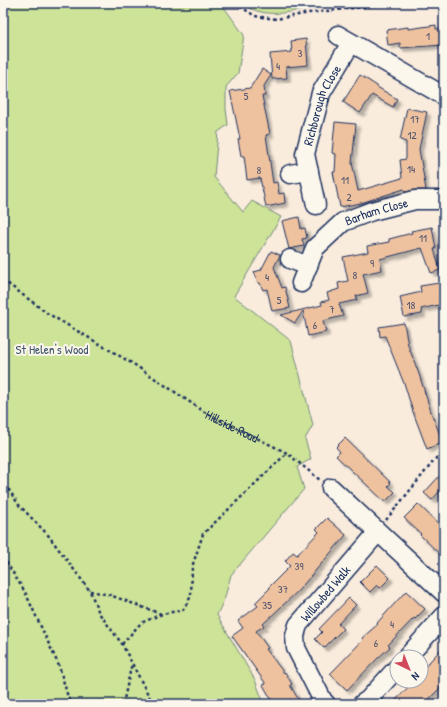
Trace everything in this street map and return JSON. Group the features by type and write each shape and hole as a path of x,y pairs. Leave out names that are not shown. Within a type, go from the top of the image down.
{"street":[{"name":"Richborough Close","path":"316,205 305,154 321,92 344,39 444,96"},
{"path":"290,174 309,171"},
{"name":"Barham Close","path":"301,283 315,248 343,222 372,210 415,200 444,200"},
{"path":"290,259 308,266"},
{"path":"331,488 444,593"},
{"name":"Willowbed Walk","path":"326,704 296,648 295,636 298,624 378,532"},
{"path":"414,649 444,616"},
{"path":"362,704 368,700 389,677"}],"path":[{"path":"235,3 255,16 276,19 309,13 398,3"},
{"name":"Hillside Road","path":"3,280 47,313 135,365 206,413 287,453 331,488"},
{"path":"378,532 388,516 444,451"},
{"path":"122,644 141,623 162,614 183,610 191,596 192,567 203,534 287,453"},
{"path":"3,486 9,490 19,505 48,535 90,591 99,613 122,644 153,704"},
{"path":"3,557 25,592 59,666 70,704"},
{"path":"90,591 110,595 162,614"},
{"path":"123,704 132,663"}],"green space":[{"name":"St Helen's Wood","path":"3,3 221,3 244,35 238,73 226,87 228,125 218,132 214,177 243,212 252,201 281,217 234,296 291,341 313,425 305,439 311,459 297,467 304,489 231,575 225,597 217,615 255,680 264,704 3,704"},
{"path":"242,3 329,3 296,11 273,13 252,9"}],"building":[{"path":"436,25 436,29 444,29 444,45 400,48 400,43 388,45 386,30"},
{"path":"306,39 308,65 286,67 287,78 272,79 270,54 292,52 291,41"},
{"path":"262,69 271,75 264,86 265,96 262,96 270,134 266,135 273,183 277,182 279,194 284,193 285,203 266,207 260,178 247,180 244,156 241,156 238,139 240,139 230,91 250,88"},
{"path":"360,75 397,99 393,107 372,95 360,113 343,102"},
{"path":"407,108 427,112 419,149 426,190 405,192 404,189 361,203 340,207 333,172 335,172 336,154 332,153 335,122 356,124 352,163 358,191 402,178 400,160 406,159 406,142 400,140"},
{"path":"299,217 301,229 305,228 307,238 302,239 304,246 289,249 282,221"},
{"path":"432,227 436,249 434,249 440,270 431,273 422,248 380,259 382,270 363,274 368,293 356,296 357,300 339,304 343,316 323,321 326,332 308,336 303,311 295,323 281,315 322,305 321,302 329,300 327,293 339,289 338,283 348,281 343,257 368,252 367,246 389,242 389,239 412,233 411,231"},
{"path":"271,251 280,255 274,267 282,288 285,287 290,308 272,311 267,289 263,290 260,283 258,283 254,272 261,270"},
{"path":"439,283 443,304 421,309 422,314 404,317 400,297 421,292 420,286"},
{"path":"404,323 408,345 443,442 427,449 405,386 385,336 380,337 379,327"},
{"path":"345,438 391,483 388,486 395,492 385,502 336,456 340,452 336,447"},
{"path":"444,471 444,486 432,500 424,493"},
{"path":"418,504 444,529 444,558 404,518"},
{"path":"327,518 346,535 298,591 263,624 264,626 256,631 268,648 266,649 284,673 285,672 292,684 290,685 301,704 274,704 263,685 266,684 232,636 243,628 238,621 258,606 255,603 290,566 285,561 293,552 297,555 319,532 316,529"},
{"path":"377,565 390,578 380,588 377,585 370,592 360,582"},
{"path":"406,591 425,609 415,619 414,618 388,645 390,647 347,690 330,674 363,640 362,638 378,624 377,623"},
{"path":"349,598 356,605 338,624 343,629 324,648 315,639 322,632 319,629"},
{"path":"444,646 444,684 424,704 392,704 406,689 429,689 429,662"}]}
